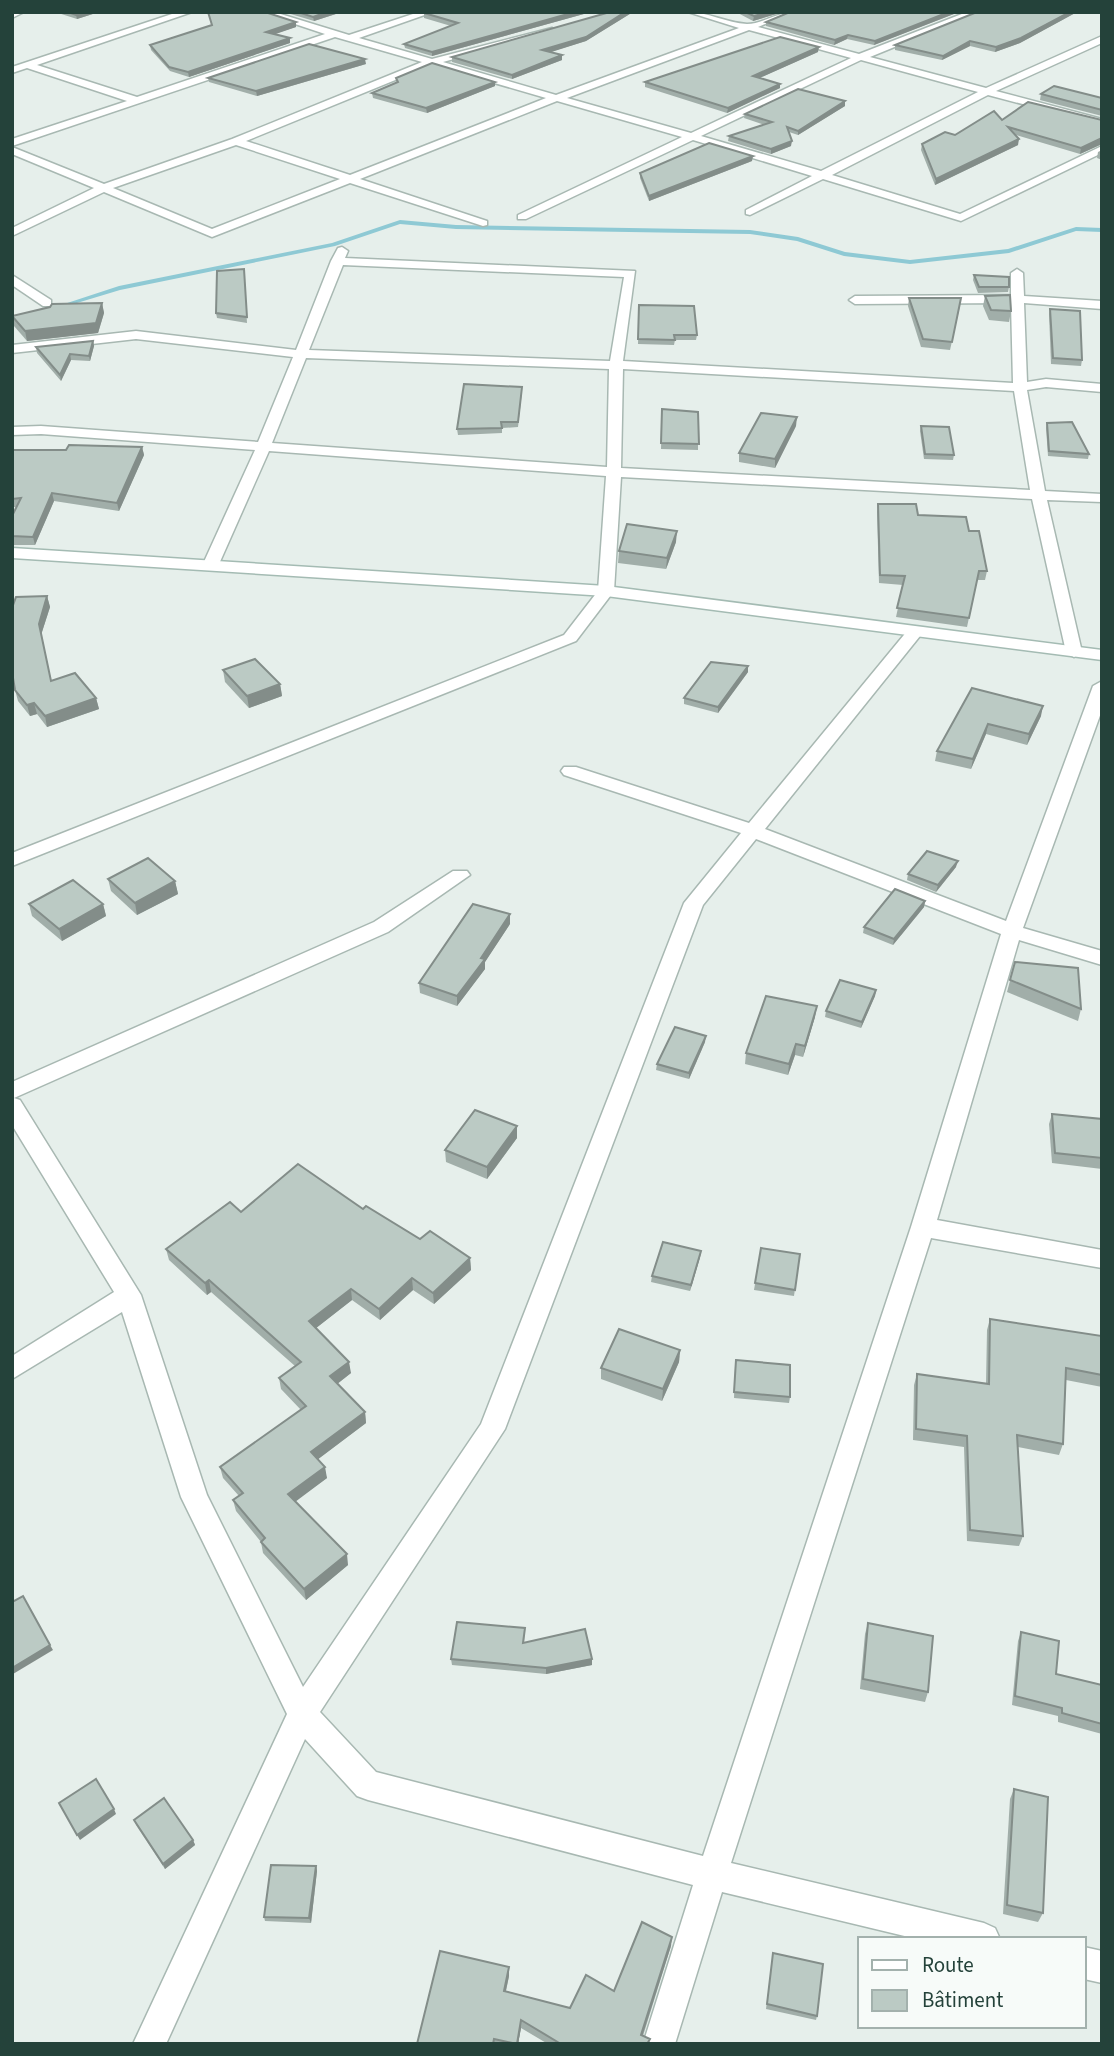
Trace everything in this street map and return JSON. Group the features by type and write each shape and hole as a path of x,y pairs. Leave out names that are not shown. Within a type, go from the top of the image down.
{"street":[{"path":"12,15 20,12"},
{"path":"12,70 188,12"},
{"path":"348,38 429,12"},
{"path":"692,12 746,29 1102,122"},
{"path":"12,150 212,233 556,98 790,12"},
{"path":"522,217 689,135 860,57 976,12"},
{"path":"266,13 429,63 824,174 961,218 1102,149"},
{"path":"12,233 103,188 236,141 429,63 560,27"},
{"path":"12,143 334,34"},
{"path":"750,212 987,91 1102,39"},
{"path":"27,65 135,100"},
{"path":"236,141 354,177 483,223"},
{"path":"12,860 570,638 607,591 614,472 616,365 631,274 340,255 262,448 211,564"},
{"path":"1017,274 1020,387 1038,493 1074,652"},
{"path":"12,279 47,303"},
{"path":"855,300 1018,299 1102,305"},
{"path":"12,349 136,335 299,354 616,365 1020,387 1046,383 1102,388"},
{"path":"12,431 41,430 614,472 1102,498"},
{"path":"12,552 607,591 1102,655"},
{"path":"149,2044 302,1714 492,1429 694,903 914,632"},
{"path":"659,2044 923,1227 1012,931 1102,685"},
{"path":"570,771 753,831 1012,931 1102,958"},
{"path":"12,1091 381,928 460,875"},
{"path":"12,1106 129,1295 194,1497 302,1714 368,1785 712,1874 976,1937"},
{"path":"923,1227 1102,1259"},
{"path":"12,1368 129,1295"}],"building":[{"path":"208,12 265,12 296,22 266,32 290,38 188,72 169,67 150,45 212,25"},
{"path":"298,12 327,12 313,17"},
{"path":"575,12 432,52 404,44 458,23 424,13"},
{"path":"610,12 625,12 586,37 542,50 562,55 512,75 452,57"},
{"path":"745,12 769,12 754,16"},
{"path":"790,12 949,12 875,41 848,35 835,40 766,22"},
{"path":"977,12 1070,12 1021,38 996,47 970,41 943,56 895,45"},
{"path":"780,37 819,47 753,76 780,84 728,108 645,82"},
{"path":"309,44 365,59 256,91 208,78"},
{"path":"432,63 495,82 426,108 372,93 398,82 396,78"},
{"path":"1054,86 1102,98 1102,110 1041,94"},
{"path":"798,89 845,101 798,131 787,127 792,141 771,149 729,136 772,122 745,114"},
{"path":"1028,102 1102,120 1102,138 1081,148 1008,127 1019,139 936,179 922,144 945,132 955,135 994,111 1002,120"},
{"path":"709,143 753,156 649,196 640,173"},
{"path":"244,269 247,317 216,313 217,271"},
{"path":"974,275 1009,277 1009,287 979,287"},
{"path":"1010,295 1011,311 991,310 985,296"},
{"path":"909,298 961,298 952,342 923,339"},
{"path":"102,303 96,323 25,331 12,316 50,307 52,304"},
{"path":"639,305 694,306 697,335 674,335 675,340 638,339"},
{"path":"1050,309 1080,311 1082,360 1053,358"},
{"path":"93,341 89,356 70,354 60,375 36,347"},
{"path":"464,384 522,387 518,422 501,422 502,428 457,429"},
{"path":"662,409 698,412 699,444 661,443"},
{"path":"761,413 797,417 775,459 739,453"},
{"path":"1072,422 1089,454 1049,451 1047,423"},
{"path":"921,426 949,427 954,455 925,454"},
{"path":"69,445 142,447 117,503 52,493 33,537 12,536 12,516 21,498 12,499 12,450 66,450"},
{"path":"878,504 916,504 918,515 966,517 969,531 979,531 987,571 979,571 969,618 897,608 905,576 880,575"},
{"path":"627,524 677,531 667,558 619,551"},
{"path":"47,596 39,624 51,681 75,673 96,698 45,716 34,703 27,705 15,690 12,672 12,608 16,597"},
{"path":"255,659 280,684 247,696 223,670"},
{"path":"711,662 748,666 718,707 684,698"},
{"path":"972,688 1043,706 1029,734 988,724 973,759 937,751"},
{"path":"927,851 958,861 938,885 908,874"},
{"path":"148,858 175,881 135,903 108,879"},
{"path":"73,880 103,904 59,929 29,904"},
{"path":"895,889 925,901 894,939 864,927"},
{"path":"473,904 510,914 481,958 485,959 457,996 419,983"},
{"path":"1015,962 1078,968 1081,1009 1010,980"},
{"path":"840,980 876,990 862,1022 826,1011"},
{"path":"766,996 817,1006 805,1046 796,1044 789,1064 746,1053"},
{"path":"675,1027 706,1036 689,1073 657,1064"},
{"path":"475,1110 517,1126 487,1167 445,1150"},
{"path":"1052,1114 1102,1119 1102,1158 1055,1153"},
{"path":"298,1164 363,1209 366,1206 420,1239 430,1231 470,1258 433,1293 412,1278 379,1309 351,1289 309,1321 349,1362 330,1376 365,1412 311,1452 325,1467 288,1494 347,1554 304,1589 261,1542 265,1538 233,1500 243,1493 220,1467 306,1406 279,1378 301,1362 209,1280 205,1283 166,1249 230,1202 241,1212"},
{"path":"663,1242 701,1251 691,1285 652,1276"},
{"path":"761,1248 800,1254 795,1290 755,1283"},
{"path":"990,1319 1102,1336 1102,1375 1066,1368 1063,1444 1017,1435 1023,1536 970,1530 967,1436 916,1429 917,1374 989,1384"},
{"path":"619,1329 680,1350 663,1389 601,1368"},
{"path":"736,1360 790,1365 790,1397 734,1392"},
{"path":"23,1596 50,1645 12,1668 12,1602"},
{"path":"457,1622 525,1628 523,1643 585,1629 592,1659 546,1668 451,1659"},
{"path":"868,1623 933,1636 928,1692 863,1679"},
{"path":"1021,1632 1059,1641 1056,1674 1102,1685 1102,1724 1062,1713 1062,1708 1015,1696"},
{"path":"96,1779 114,1809 77,1835 59,1803"},
{"path":"1014,1789 1048,1797 1043,1913 1007,1905"},
{"path":"164,1798 193,1840 163,1864 134,1820"},
{"path":"271,1865 316,1866 309,1918 264,1917"},
{"path":"642,1922 672,1937 641,2035 650,2039 647,2044 561,2044 521,2020 517,2044 494,2039 493,2044 417,2044 440,1951 509,1967 504,1991 570,2008 586,1975 614,1991"},
{"path":"773,1953 823,1964 817,2016 767,2004"}],"waterway":[{"path":"55,308 119,288 333,245 400,222 456,227 750,232 798,239 844,254 910,262 1009,251 1076,229 1102,230"}]}
